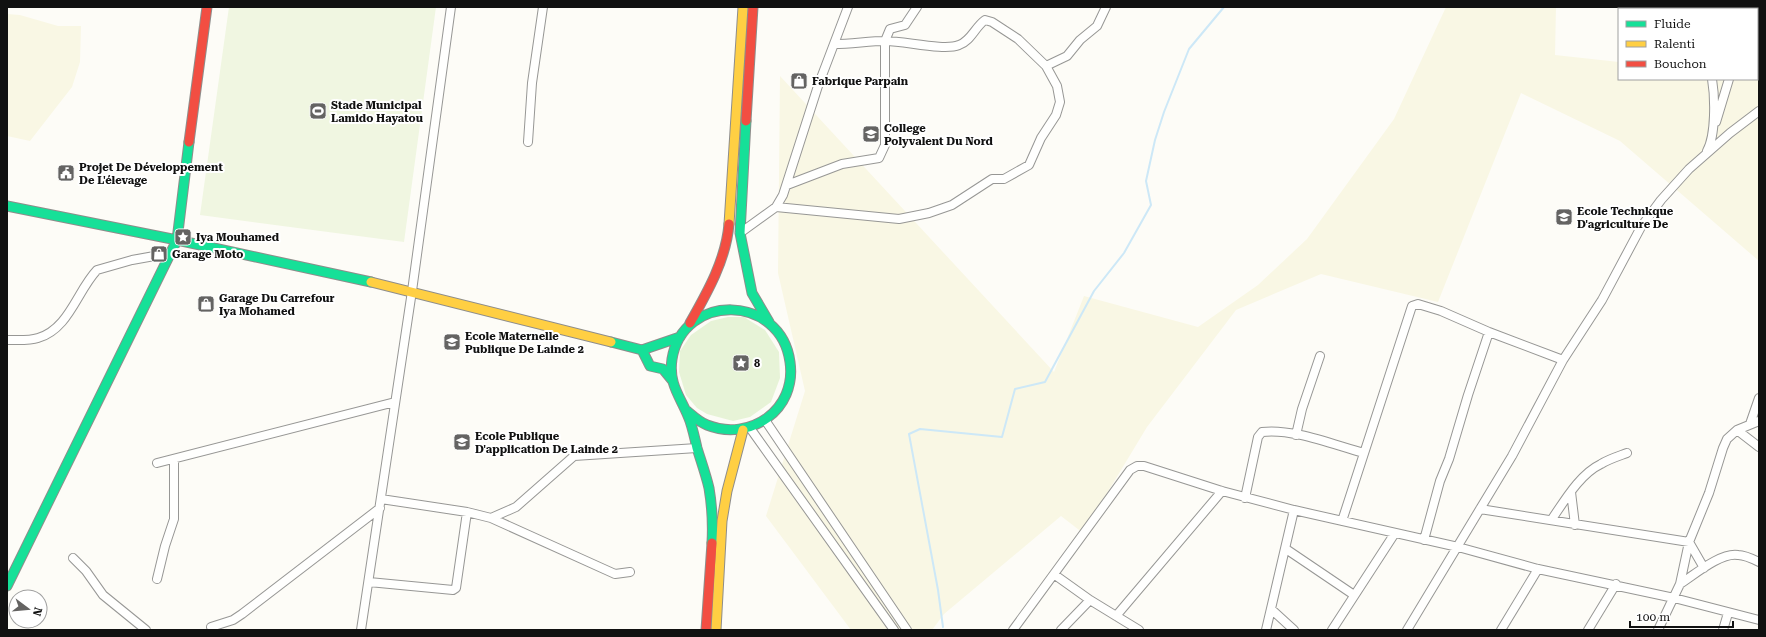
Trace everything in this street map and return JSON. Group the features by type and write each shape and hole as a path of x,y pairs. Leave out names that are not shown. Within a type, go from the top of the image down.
{"main road":[{"path":"7,586 177,240 207,7"},
{"path":"743,7 728,233 713,282 682,334 674,350 671,365 672,380 677,397 687,411 705,425 746,429 765,420 781,403 790,382 792,366 788,350 781,334 769,322 752,293 740,233 753,7"},
{"path":"7,206 177,240 412,291 642,350 682,334 702,317 724,309 748,311 769,322"},
{"path":"642,350 650,366 663,369 672,380"},
{"path":"687,411 709,489 712,518 706,630"},
{"path":"716,630 722,521 727,491 746,429"}],"street":[{"path":"361,630 412,291 450,7"},
{"path":"528,142 532,84 542,7"},
{"path":"740,233 776,207 787,185 818,86 848,7"},
{"path":"787,185 842,164 879,158 885,145 886,41 890,29 905,25 917,7"},
{"path":"1046,66 1067,56 1080,40 1098,26 1106,7"},
{"path":"776,207 899,220 929,213 952,205 992,178 1004,179 1029,165 1040,138 1056,115 1059,95 1046,66 1018,39 992,22 985,20 968,39 958,46 945,47 886,41 834,44"},
{"path":"1712,80 1714,126"},
{"path":"1704,156 1710,145 1714,126 1729,80"},
{"path":"1407,630 1512,456 1564,360 1602,300 1641,227 1661,200 1704,156 1730,133 1759,111"},
{"path":"7,340 37,339 56,328 67,315 97,270 132,260 171,253"},
{"path":"1342,521 1412,306 1418,304 1441,311 1489,332 1564,360"},
{"path":"1424,540 1440,481 1449,459 1489,332"},
{"path":"1296,435 1300,416 1320,356"},
{"path":"1750,424 1759,398"},
{"path":"157,463 395,402"},
{"path":"765,420 907,630"},
{"path":"1658,630 1680,584 1690,542 1709,493 1727,439 1737,430 1759,421"},
{"path":"746,429 894,630"},
{"path":"1737,430 1759,447"},
{"path":"1245,498 1258,437 1262,432 1272,431 1296,435 1364,453"},
{"path":"491,518 516,506 574,456 697,448"},
{"path":"1552,519 1571,492 1592,469 1627,453"},
{"path":"157,579 174,519 174,459"},
{"path":"1013,630 1130,470 1137,466 1155,470 1245,498 1458,547 1538,569 1616,584 1759,620"},
{"path":"1116,616 1222,491"},
{"path":"1571,492 1575,525"},
{"path":"381,499 467,512 491,518 615,574 630,572"},
{"path":"211,627 233,620 242,614 380,508"},
{"path":"1480,509 1552,519 1575,525 1690,542"},
{"path":"1266,630 1294,510"},
{"path":"369,582 452,590 456,588 467,512"},
{"path":"1332,630 1395,533"},
{"path":"1690,542 1704,568"},
{"path":"1286,549 1354,595"},
{"path":"1680,584 1704,568 1727,556 1738,554 1759,562"},
{"path":"73,558 86,571 103,594 146,630"},
{"path":"1500,630 1538,569"},
{"path":"1055,574 1090,600 1139,630"},
{"path":"1588,630 1616,584"},
{"path":"1061,630 1090,600"},
{"path":"1271,609 1294,630"},
{"path":"1723,630 1728,613"}],"shaded area":[{"path":"1446,7 1556,7 1555,55 1618,62 1618,80 1758,80 1759,70 1759,261 1620,141 1521,93 1438,302 1321,274 1236,310 1147,427 1083,533 1061,516 944,614 932,630 851,630 766,516 805,391 778,273 780,76 1054,372 1084,296 1198,327 1258,285 1307,239 1394,119"},
{"path":"7,14 20,15 58,26 81,26 80,62 72,87 30,141 7,136"}],"green space":[{"name":"Stade Municipal Lamido Hayatou","path":"229,7 436,7 404,242 200,215"},
{"path":"728,317 744,317 765,330 779,352 780,378 771,402 750,417 733,421 707,414 697,408 686,395 679,372 680,351 691,335 711,321"}],"waterway":[{"path":"943,627 938,590 909,434 920,429 1002,437 1015,389 1045,382 1094,291 1124,253 1151,205 1146,181 1155,140 1164,112 1189,49 1224,7"}],"traffic: fast":[{"path":"746,121 740,233 752,293 769,322"},
{"path":"7,586 177,240 189,142"},
{"path":"7,206 177,240 371,282"},
{"path":"687,411 699,421 707,425 723,429 739,429 754,425 767,418 778,408 786,394 790,379 790,362 783,340 769,323 752,314 732,310 712,313 694,322 680,337 672,359 672,377 676,392 690,421 709,488 712,516 712,543"},
{"path":"611,342 642,350 680,337"},
{"path":"642,350 650,366 663,369 672,380"}],"traffic: slow":[{"path":"729,224 743,7"},
{"path":"371,282 611,342"},
{"path":"716,630 722,521 727,491 743,430"}],"traffic: jam":[{"path":"189,142 207,7"},
{"path":"746,121 753,7"},
{"path":"690,323 715,276 724,250 729,224"},
{"path":"706,630 712,543"}],"place":[{"name":"Fabrique Parpain","path":"799,81"},
{"name":"Stade Municipal Lamido Hayatou","path":"318,111"},
{"name":"College Polyvalent Du Nord","path":"871,134"},
{"name":"Projet De Développement De L'élevage","path":"66,173"},
{"name":"Ecole Technkque D'agriculture De","path":"1564,217"},
{"name":"Iya Mouhamed","path":"183,237"},
{"name":"Garage Moto","path":"159,254"},
{"name":"Garage Du Carrefour Iya Mohamed","path":"206,304"},
{"name":"Ecole Maternelle Publique De Lainde 2","path":"452,342"},
{"name":"8","path":"741,363"},
{"name":"Ecole Publique D'application De Lainde 2","path":"462,442"}]}
